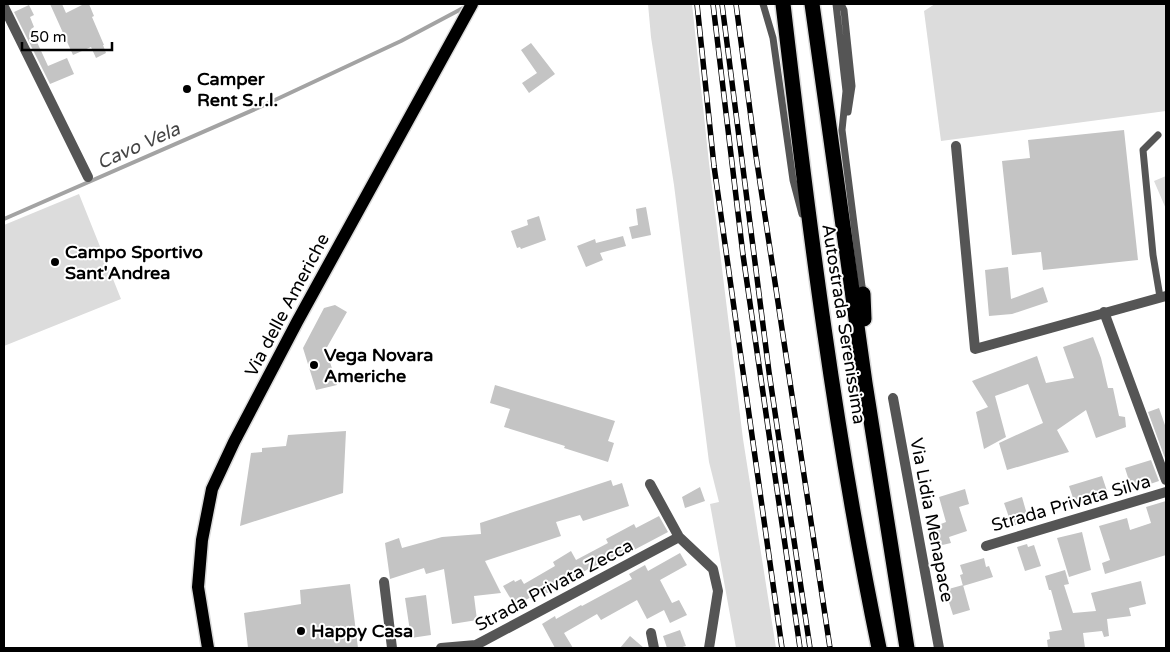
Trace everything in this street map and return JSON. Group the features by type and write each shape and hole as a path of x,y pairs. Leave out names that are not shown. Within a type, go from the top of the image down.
{"highway":[{"name":"Autostrada Serenissima","path":"783,4 813,255 859,551 879,648"},
{"name":"Autostrada Serenissima","path":"812,4 865,383 908,648"},
{"path":"863,294 865,383"}],"main road":[{"name":"Via delle Americhe","path":"207,647 198,587 202,540 212,489 234,442 293,330 471,6"}],"street":[{"path":"4,8 88,177"},
{"path":"956,146 975,349 1163,296"},
{"path":"1104,312 1166,480"},
{"name":"Via Lidia Menapace","path":"893,398 939,648"},
{"path":"650,484 679,537 713,569 718,590 710,648"},
{"name":"Strada Privata Silva","path":"986,546 1166,492"},
{"name":"Strada Privata Zecca","path":"441,648 476,645 679,537"},
{"path":"384,582 392,648"},
{"path":"651,633 654,648"}],"lane":[{"path":"763,4 772,38 793,180 813,255"},
{"path":"836,4 846,91 842,130 863,294"},
{"path":"842,4 852,86 843,140"},
{"path":"1158,135 1143,150 1153,255 1163,296"}],"shaded area":[{"path":"648,4 692,4 709,163 743,439 776,648 736,648 710,504 719,502 709,462 674,185 651,37"},
{"path":"935,4 1166,4 1166,111 941,141 924,11"},
{"path":"1166,176 1166,209 1154,181"},
{"name":"Campo Sportivo Sant'Andrea","path":"79,194 121,299 4,346 4,225"}],"building":[{"path":"50,4 62,4 66,13 84,4 89,4 106,53 96,58 91,47 73,55"},
{"path":"29,5 34,15 30,17 34,27 31,29 48,66 67,58 74,74 50,84 14,12"},
{"path":"531,43 555,74 529,93 522,83 537,73 521,50"},
{"path":"1124,130 1138,260 1043,270 1041,252 1012,255 1002,161 1030,158 1028,140"},
{"path":"646,207 651,235 632,239 629,227 638,225 636,209"},
{"path":"539,216 546,240 521,249 520,247 517,248 511,231 528,225 527,220"},
{"path":"623,236 626,246 600,253 603,260 586,267 577,246 595,239 596,243"},
{"path":"1008,267 1011,299 1043,287 1048,302 1012,314 989,316 985,270"},
{"path":"335,305 347,312 326,349 337,385 316,390 303,348 324,308"},
{"path":"1093,337 1101,358 1108,388 1113,388 1119,416 1125,417 1126,427 1096,438 1086,410 1057,430 1069,452 1007,470 999,443 1043,423 1028,384 995,396 1006,437 984,449 976,412 988,407 972,381 1037,356 1046,383 1074,378 1063,347"},
{"path":"495,385 615,421 608,441 614,443 608,462 504,427 510,409 490,403"},
{"path":"1159,408 1166,428 1166,461 1148,412"},
{"path":"346,431 343,493 240,526 251,453 262,452 262,448 286,446 288,435"},
{"path":"1151,460 1159,481 1132,490 1125,468"},
{"path":"1102,476 1108,494 1075,504 1069,486"},
{"path":"611,480 613,486 622,483 629,506 583,521 580,515 556,522 561,536 485,561 501,593 474,596 477,620 452,624 444,569 426,574 424,568 390,579 385,543 399,538 402,548 442,537 481,534 480,523"},
{"path":"700,487 705,501 685,508 682,497"},
{"path":"965,489 969,504 959,507 967,531 949,537 951,543 938,546 933,527 946,522 939,497"},
{"path":"1022,497 1028,518 1023,520 1024,523 1012,526 1004,503"},
{"path":"1166,501 1166,555 1105,574 1102,563 1110,560 1099,526 1127,518 1130,530 1151,523 1146,507"},
{"path":"659,516 668,532 592,572 590,568 542,596 540,592 515,606 503,586 514,580 515,582 521,579 524,584 555,566 553,562 571,551 576,560 608,543 606,539 634,524 636,528"},
{"path":"1082,532 1091,570 1069,577 1057,538"},
{"path":"1027,544 1028,547 1034,545 1041,566 1025,571 1017,547"},
{"path":"680,553 687,565 660,580 672,603 679,600 687,615 670,623 664,610 647,619 637,600 601,620 597,614 564,633 573,648 555,648 542,624 555,616 556,619 582,606 632,579 629,574 645,565 648,571"},
{"path":"984,558 986,567 989,566 993,577 963,586 960,575 963,574 960,565"},
{"path":"1065,570 1069,584 1064,585 1073,613 1096,611 1091,593 1141,581 1146,604 1129,608 1131,616 1107,619 1109,636 1104,637 1102,631 1083,633 1085,648 1048,648 1049,632 1062,630 1051,590 1049,590 1045,576"},
{"name":"Happy Casa","path":"350,584 358,648 248,648 244,613 301,604 300,590"},
{"path":"963,585 970,610 953,615 945,590"},
{"path":"426,595 431,635 411,638 405,598"},
{"path":"680,630 686,646 667,648 663,636"},
{"path":"630,636 644,648 620,648"}],"waterway":[{"name":"Cavo Vela","path":"4,219 260,107 401,41 465,7"}],"railway":[{"path":"697,4 714,166 782,648"},
{"path":"713,4 743,255 800,648"},
{"path":"722,4 769,372 810,648"},
{"path":"736,4 756,156 830,648"}],"place":[{"name":"Camper Rent S.r.l.","path":"187,89"},
{"name":"Campo Sportivo Sant'Andrea","path":"55,262"},
{"name":"Vega Novara Americhe","path":"314,365"},
{"name":"Happy Casa","path":"301,631"}]}
